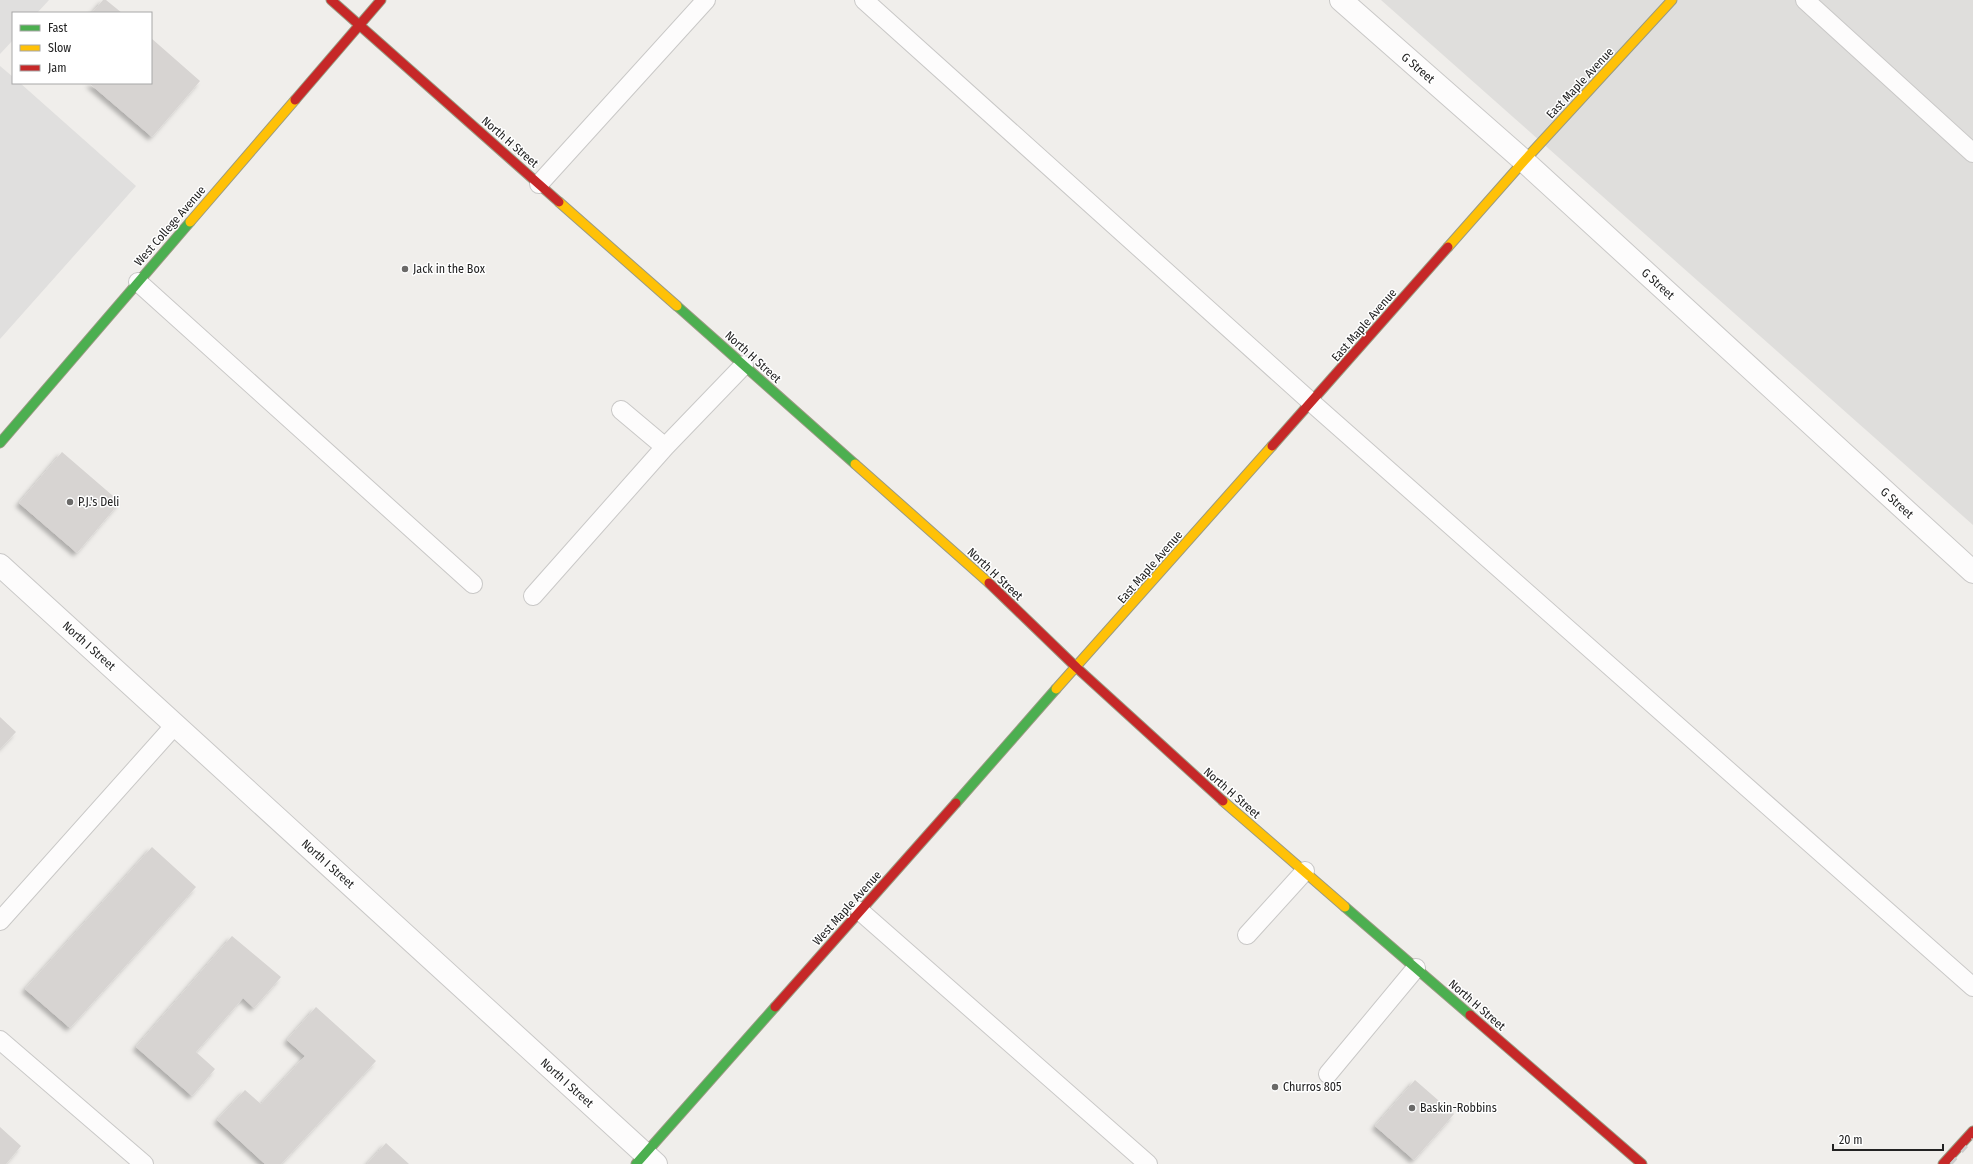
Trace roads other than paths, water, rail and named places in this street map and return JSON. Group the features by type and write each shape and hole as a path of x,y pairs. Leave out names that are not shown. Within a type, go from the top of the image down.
{"main road":[{"name":"North H Street","path":"331,0 976,572 1077,668 1199,780 1642,1164"},
{"name":"West College Avenue","path":"3,433 138,282 381,0"},
{"name":"East Maple Avenue","path":"1077,668 1524,162 1672,0"},
{"name":"West Maple Avenue","path":"646,1160 860,911 1077,668"},
{"path":"1943,1164 1973,1131"}],"street":[{"name":"G Street","path":"1341,0 1524,162 1973,572"},
{"name":"North I Street","path":"0,565 646,1160"}],"lane":[{"path":"539,184 706,0"},
{"path":"864,0 1311,402 1973,987"},
{"path":"1805,0 1973,153"},
{"path":"138,282 473,584"},
{"path":"533,596 665,447 744,365"},
{"path":"621,410 665,447"},
{"path":"0,921 175,725"},
{"path":"1247,936 1304,871"},
{"path":"860,911 1148,1164"},
{"path":"1328,1074 1416,968"},
{"path":"0,1040 144,1164"}],"railway":[{"path":"1951,1164 1973,1139"}],"place":[{"name":"Jack in the Box","path":"405,269"},
{"name":"P.J.'s Deli","path":"70,502"},
{"name":"Churros 805","path":"1275,1087"},
{"name":"Baskin-Robbins","path":"1412,1108"}]}
